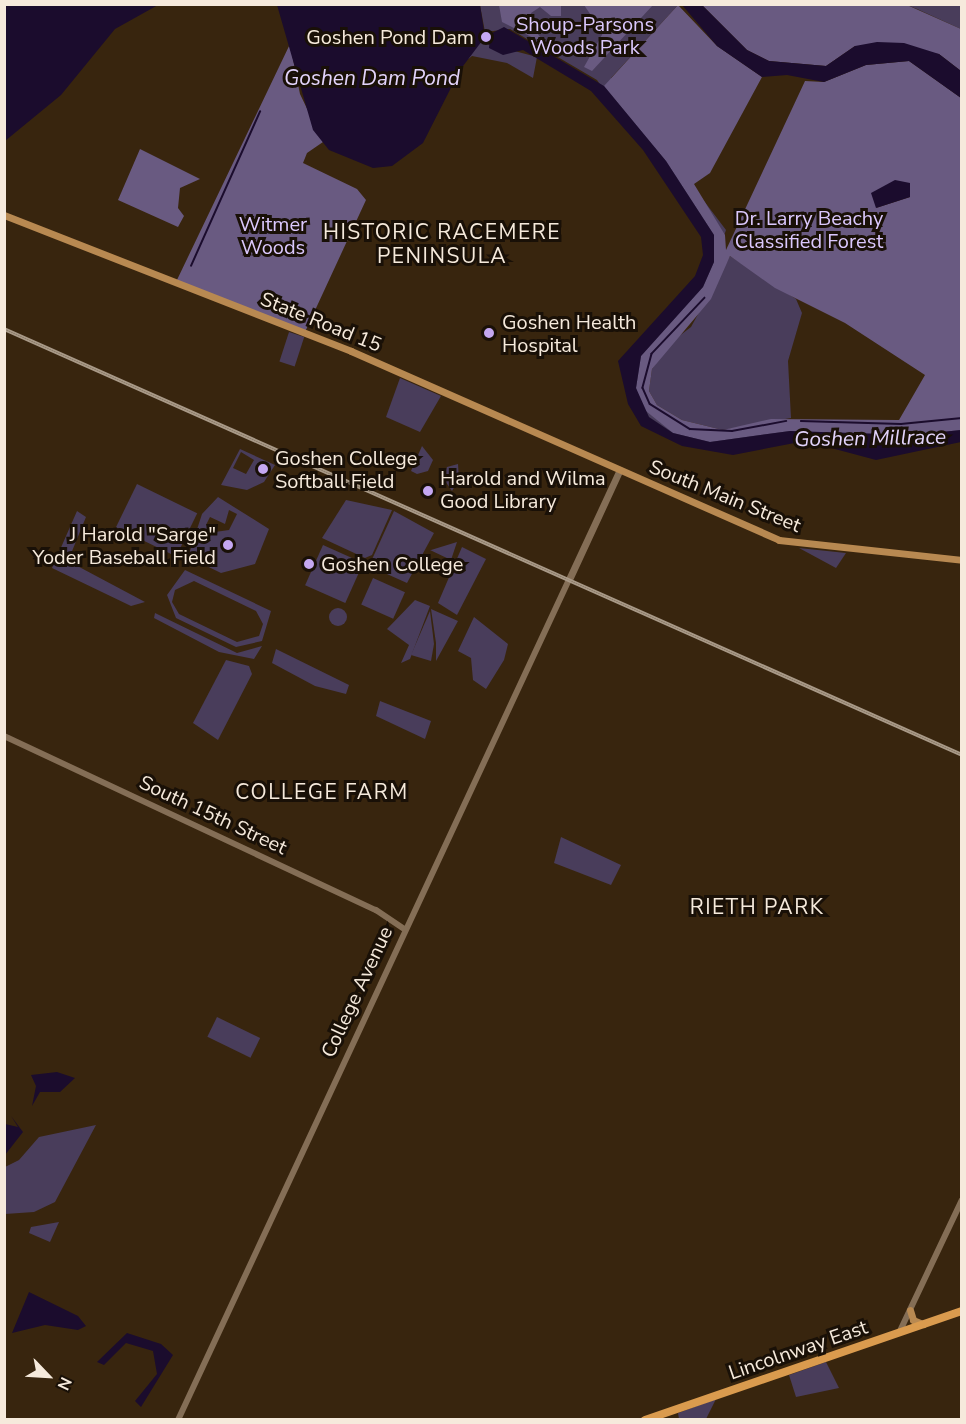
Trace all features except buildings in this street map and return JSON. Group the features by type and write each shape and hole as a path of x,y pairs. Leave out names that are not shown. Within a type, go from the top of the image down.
{"highway":[{"name":"Lincolnway East","path":"645,1419 962,1311"}],"main road":[{"name":"State Road 15","path":"4,214 342,348 620,470"},
{"name":"South Main Street","path":"620,470 785,542 962,560"},
{"name":"College Avenue","path":"178,1419 404,929 620,470"},
{"name":"South 15th Street","path":"4,736 376,910 404,929"},
{"path":"899,1332 962,1200"},
{"path":"910,1310 913,1320 923,1324"}],"green space":[{"name":"Shoup-Parsons Woods Park","path":"480,5 678,5 611,78 726,230 704,294 647,363 647,400 660,414 719,435 790,422 926,427 961,422 961,436 875,453 844,447 838,439 695,445 647,423 631,395 636,352 702,271 710,247 597,80 510,29 485,32"},
{"path":"499,5 561,5 561,16 551,16 540,7 531,13 532,27 547,45 502,22"},
{"path":"584,5 653,5 592,71 584,67 603,33"},
{"name":"Dr. Larry Beachy Classified Forest","path":"678,5 717,46 762,77 710,173 694,184 725,235 726,250 805,81 824,82 866,65 909,61 961,98 961,430 912,435 790,431 710,442 673,433 641,407 636,388 641,356 703,287 714,262 714,235 666,161 604,86","holes":["910,183 910,197 876,208","730,256 775,288 845,323 925,375 899,420 771,419 723,430 682,420 657,405 649,391 652,369 711,299"]},
{"path":"702,5 907,5 961,29 961,71 939,54 855,46 826,66 769,61 747,50"},
{"path":"907,5 961,5 961,29 917,9"},
{"path":"480,42 537,57 533,78 507,63 472,56 467,60"},
{"name":"Witmer Woods","path":"290,44 300,94 323,142 307,153 303,163 357,189 366,200 305,332 176,282"},
{"path":"140,149 200,179 180,188 178,208 184,216 178,227 118,200"},
{"path":"730,256 796,299 802,313 788,361 791,418 723,430 682,420 657,405 649,391 652,369 670,343 691,327"},
{"path":"289,332 304,337 295,366 279,361"},
{"path":"400,378 441,396 420,432 386,417"},
{"path":"422,446 433,460 428,471 417,474 411,471"},
{"name":"Goshen College Softball Field","path":"240,449 275,465 264,482 247,490 221,485","holes":["241,452 254,460 246,474 233,468"]},
{"path":"458,464 459,479 452,491 443,478 447,467"},
{"path":"137,484 197,513 176,557 116,527"},
{"name":"J Harold \"Sarge\" Yoder Baseball Field","path":"218,497 269,529 255,564 221,573 188,557 202,514","holes":["229,510 237,514 229,530 215,532 206,525 210,517 225,524"]},
{"path":"346,500 392,510 372,555 365,558 322,538"},
{"path":"77,511 86,517 68,561 145,602 131,606 52,568"},
{"path":"394,511 434,533 407,583 369,566"},
{"path":"457,542 451,560 430,550 431,550"},
{"path":"323,545 363,563 345,603 305,585"},
{"path":"462,547 486,559 457,615 438,603"},
{"path":"799,548 846,553 836,568"},
{"path":"185,570 271,611 262,641 236,647 176,618 167,595","holes":["194,581 256,611 263,624 259,636 237,642 179,614 172,602 175,590"]},
{"path":"373,578 405,592 393,619 361,604"},
{"path":"415,600 430,606 410,659 401,663 409,645 387,629"},
{"path":"338,608 344,611 347,617 344,623 338,626 332,623 329,617 332,611"},
{"path":"431,609 458,621 436,661 436,643"},
{"path":"430,611 434,644 431,661 411,655"},
{"path":"155,613 237,653 262,646 254,659 219,652 154,618"},
{"path":"474,617 508,644 504,660 486,689 473,680 471,658 458,651"},
{"path":"276,649 349,685 346,694 315,686 272,663"},
{"path":"226,660 249,666 252,674 218,740 193,723"},
{"path":"380,701 431,721 425,739 376,716"},
{"path":"561,837 621,865 611,885 554,863"},
{"path":"217,1017 260,1038 250,1058 207,1037"},
{"path":"96,1125 55,1202 34,1212 5,1214 5,1167 19,1160 39,1137"},
{"path":"59,1222 50,1242 29,1233 31,1227"},
{"path":"826,1362 839,1388 796,1397 789,1375"},
{"path":"716,1399 706,1419 679,1419 678,1413"}],"water":[{"path":"5,4 158,5 115,29 61,95 5,141"},
{"name":"Goshen Dam Pond","path":"277,5 480,5 485,37 460,70 423,143 392,166 373,168 329,150 313,130"},
{"path":"682,5 702,5 747,50 769,61 826,66 855,46 877,42 904,43 939,54 961,71 961,98 909,61 866,65 824,82 787,75 762,77 717,46"},
{"name":"Goshen Millrace","path":"504,27 604,86 666,161 714,235 714,262 703,287 641,356 636,388 649,417 673,433 710,442 790,431 912,435 961,430 961,442 876,460 805,441 733,455 682,446 641,426 628,404 618,361 695,276 703,255 701,237 643,150 591,91 523,50 503,55 489,48 490,34"},
{"path":"895,180 910,183 910,197 876,208 871,193"},
{"path":"57,1072 75,1078 60,1092 40,1092 32,1106 36,1086 31,1075"},
{"path":"11,1116 23,1132 5,1155 5,1124 18,1127"},
{"path":"29,1292 78,1316 86,1326 78,1330 45,1325 12,1333"},
{"path":"127,1333 161,1344 173,1355 141,1407 135,1401 157,1374 153,1351 126,1343 104,1365 97,1362"}],"waterway":[{"path":"191,266 260,112"},
{"name":"Goshen Millrace","path":"705,298 652,354 643,388 650,404 690,429 732,431 786,421"},
{"name":"Goshen Millrace","path":"801,421 901,424 962,418"}],"railway":[{"path":"4,329 962,755"}],"place":[{"name":"Goshen Pond Dam","path":"486,37"},
{"name":"Goshen Health Hospital","path":"489,333"},
{"name":"Goshen College Softball Field","path":"263,469"},
{"name":"Harold and Wilma Good Library","path":"428,491"},
{"name":"J Harold \"Sarge\" Yoder Baseball Field","path":"228,545"},
{"name":"Goshen College","path":"309,564"}],"district":[{"name":"HISTORIC RACEMERE PENINSULA","path":"442,244"},
{"name":"COLLEGE FARM","path":"322,792"},
{"name":"RIETH PARK","path":"757,907"}]}
